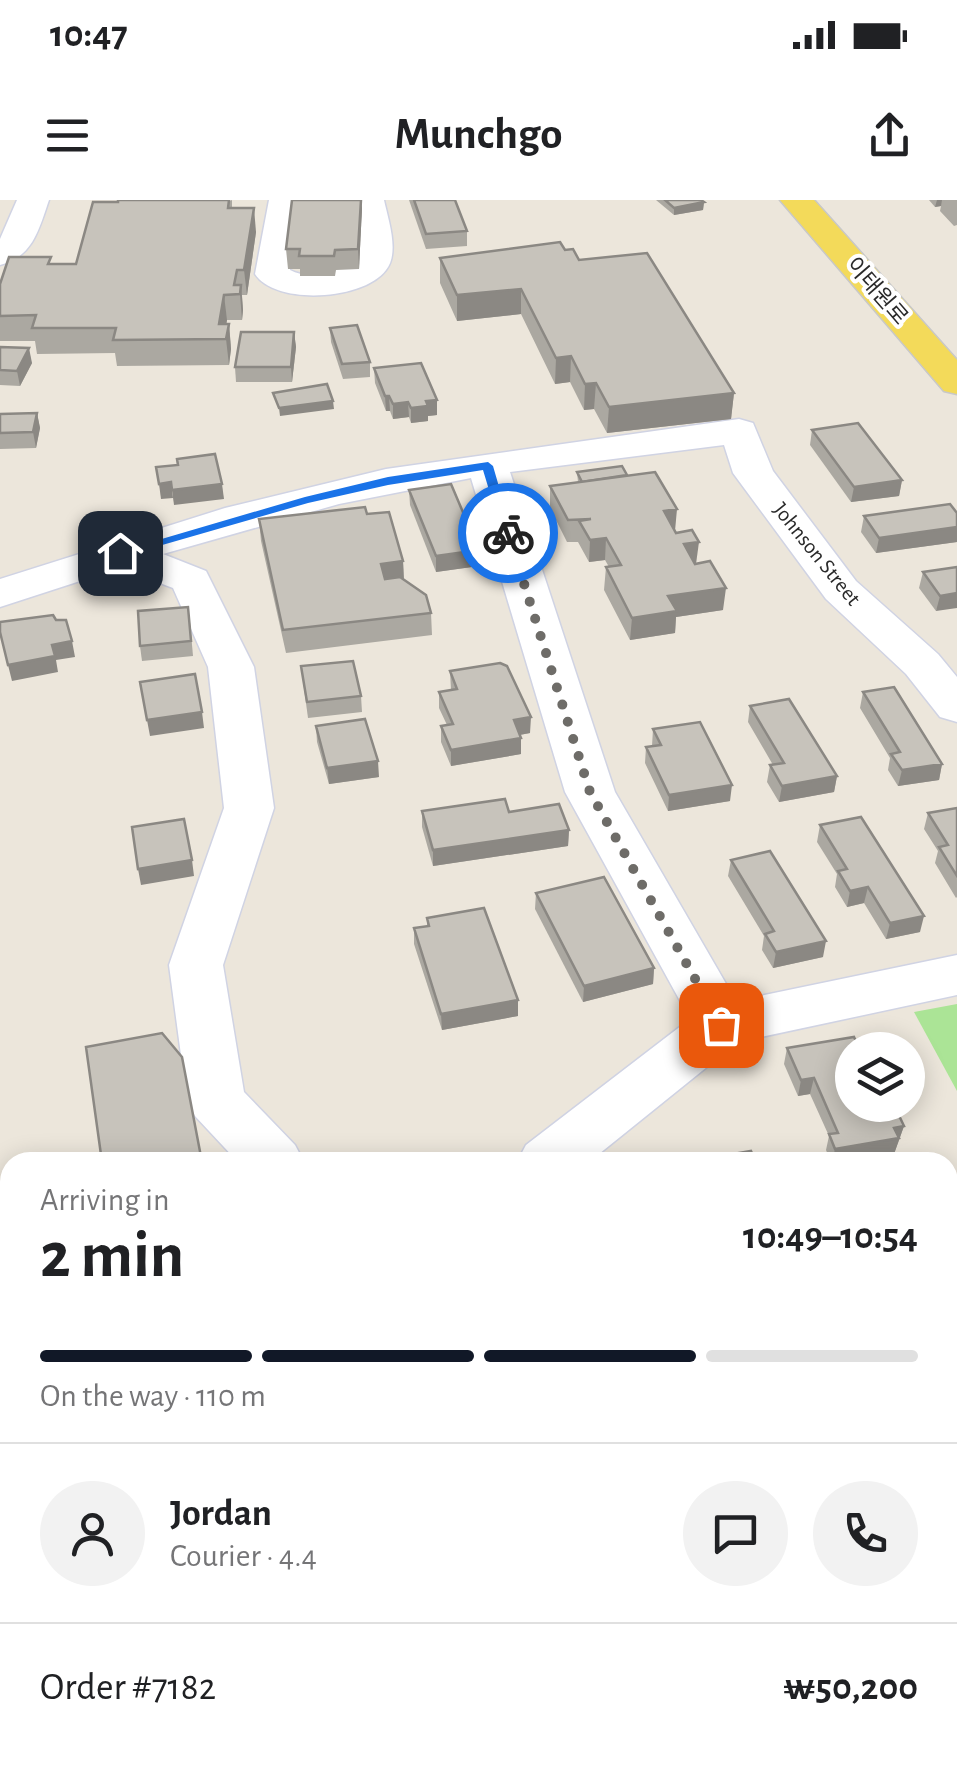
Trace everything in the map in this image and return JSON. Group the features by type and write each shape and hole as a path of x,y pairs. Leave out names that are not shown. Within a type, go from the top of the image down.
{"main road":[{"name":"이태원로","path":"796,200 957,383"}],"lane":[{"path":"0,255 17,242 34,200"},
{"path":"288,200 283,204 272,274 281,283 296,286 338,280 372,266 375,238 368,200"},
{"name":"Johnson Street","path":"488,466 739,431 753,474 841,590 922,664 957,707"},
{"path":"0,594 120,553 298,502 388,481 488,466 590,792 721,1025"},
{"path":"120,553 191,580 232,667 249,808 196,965 216,1100 265,1152"},
{"path":"560,1152 721,1025 957,975"}],"green space":[{"path":"957,1004 957,1091 925,1032 914,1012"}],"building":[{"path":"229,200 228,208 254,208 244,270 237,270 234,285 241,285 240,294 224,295 219,324 229,324 226,339 113,340 116,328 32,328 36,315 0,316 0,284 9,257 51,257 48,264 76,264 93,202"},
{"path":"292,200 361,200 358,249 335,250 334,256 299,256 300,249 286,249"},
{"path":"414,200 455,200 467,231 426,234"},
{"path":"665,200 701,200 704,202 674,208"},
{"path":"560,242 565,250 573,249 579,260 647,253 734,393 609,407 596,383 585,384 571,356 556,358 521,289 457,295 440,258"},
{"path":"357,325 370,362 342,364 330,328"},
{"path":"241,332 294,332 291,367 235,367"},
{"path":"0,347 29,348 17,371 0,370"},
{"path":"421,363 437,400 426,401 428,406 411,408 408,402 393,404 385,396 374,368"},
{"path":"327,384 333,401 279,408 273,393"},
{"path":"37,413 33,432 0,433 0,414"},
{"path":"858,423 902,480 854,487 812,430"},
{"path":"215,454 222,484 172,490 171,482 159,484 156,467 178,465 177,459"},
{"path":"622,466 627,475 582,482 577,472"},
{"path":"655,472 677,509 664,511 676,533 692,530 699,542 684,544 695,564 710,561 726,588 668,596 677,611 632,618 606,567 621,565 606,538 590,540 579,521 591,519 568,520 550,486"},
{"path":"451,484 479,550 436,556 409,490"},
{"path":"950,504 957,513 957,527 879,538 864,516"},
{"path":"365,507 367,514 389,512 403,561 381,564 385,579 400,577 426,595 431,613 283,630 259,519"},
{"path":"957,567 957,593 940,596 923,572"},
{"path":"188,607 191,641 140,646 138,611"},
{"path":"53,615 56,620 66,620 72,641 52,645 55,656 8,665 0,622"},
{"path":"353,661 361,696 307,702 301,666"},
{"path":"500,663 507,666 531,717 514,720 521,738 451,750 441,726 453,724 439,692 457,689 450,671"},
{"path":"195,674 202,712 147,720 140,682"},
{"path":"894,687 942,764 902,770 891,754 900,752 863,692"},
{"path":"789,699 837,776 782,786 770,765 784,763 750,706"},
{"path":"365,719 378,761 327,768 316,726"},
{"path":"700,722 732,785 669,795 646,747 661,745 653,729"},
{"path":"505,799 509,812 559,804 569,830 433,850 422,811"},
{"path":"957,808 957,876 939,847 948,845 928,813"},
{"path":"861,817 924,916 890,923 868,887 850,891 838,871 847,869 820,825"},
{"path":"184,819 192,860 138,869 132,827"},
{"path":"770,851 826,941 776,952 765,934 774,931 731,860"},
{"path":"604,877 654,968 584,986 536,893"},
{"path":"484,908 518,1000 441,1014 414,928 429,926 427,918"},
{"path":"162,1033 182,1057 200,1152 101,1152 86,1047"},
{"path":"835,1040 835,1122 902,1122 904,1126 894,1128 899,1138 835,1149 829,1134 838,1133 814,1078 801,1080 787,1048"}],"way so far":[{"path":"508,533 590,792 721,1025"}],"route":[{"path":"120,553 305,500 388,481 488,466 508,533"}]}
